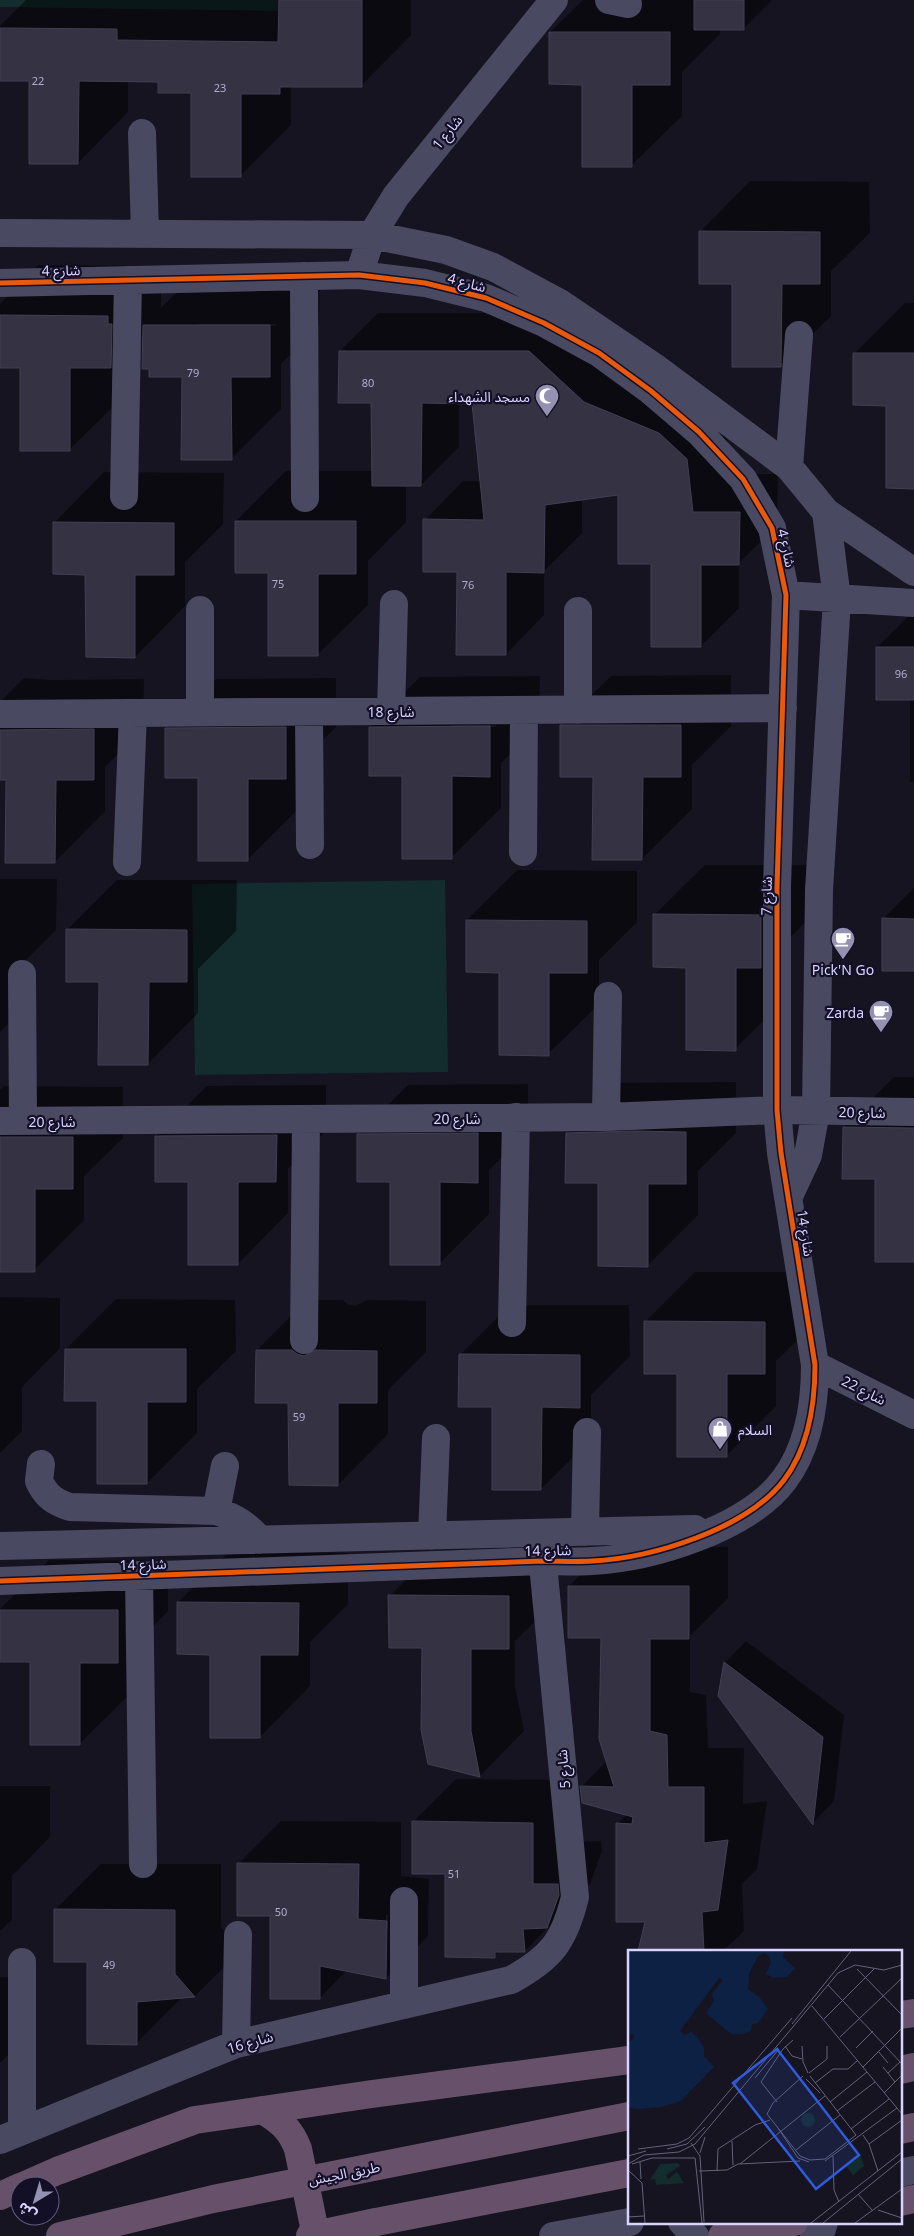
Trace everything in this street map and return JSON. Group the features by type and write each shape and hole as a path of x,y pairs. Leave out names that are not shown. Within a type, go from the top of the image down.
{"highway":[{"path":"46,2176 195,2120 628,2060"},
{"path":"262,2110 284,2125 293,2136 298,2149 316,2236"},
{"name":"طريق الجيش","path":"60,2236 213,2199 628,2116"},
{"path":"310,2236 378,2229 628,2173"},
{"path":"722,2236 784,2224"}],"street":[{"name":"شارع 1","path":"359,275 372,235 396,196 554,0"},
{"path":"142,133 144,232"},
{"name":"شارع 4","path":"0,233 144,232 372,235 446,250 493,267 560,304 650,391 700,432 743,480 772,528 786,596"},
{"name":"شارع 4","path":"0,283 359,275 425,283 486,298 544,323 601,343 653,366 789,467 826,512 914,572"},
{"path":"304,276 305,498"},
{"path":"124,496 128,280"},
{"path":"789,467 799,335"},
{"path":"789,1196 808,1156 816,1111 819,890 837,599 826,512"},
{"path":"786,596 914,602"},
{"name":"شارع 7","path":"786,596 777,887 777,1110 780,1154 789,1196"},
{"path":"391,711 394,604"},
{"path":"200,610 200,712"},
{"path":"578,611 578,710"},
{"name":"شارع 18","path":"0,714 783,708"},
{"path":"523,852 524,710"},
{"path":"309,712 310,845"},
{"path":"128,862 133,713"},
{"path":"777,887 819,890"},
{"path":"12,1121 22,974"},
{"path":"606,1117 608,996"},
{"name":"شارع 20","path":"12,1121 606,1117 777,1110 914,1112"},
{"path":"512,1323 516,1117"},
{"path":"304,1340 306,1118"},
{"name":"شارع 14","path":"0,1581 543,1561 594,1561 658,1550 722,1529 757,1507 784,1480 802,1447 811,1420 815,1392 815,1365 789,1196"},
{"name":"شارع 22","path":"815,1365 914,1415"},
{"path":"585,1532 587,1432"},
{"path":"432,1536 436,1438"},
{"path":"42,1464 39,1481 43,1490 50,1498 65,1505 216,1511 233,1516 248,1526 260,1540"},
{"path":"216,1511 225,1466"},
{"name":"شارع 14","path":"0,1546 722,1529"},
{"name":"شارع 5","path":"511,1980 535,1967 555,1947 568,1924 575,1897 540,1533"},
{"path":"139,1575 143,1864"},
{"path":"404,1901 404,2005"},
{"path":"236,2044 238,1935"},
{"path":"11,2136 22,1962"},
{"name":"شارع 16","path":"11,2136 236,2044 511,1980"},
{"path":"554,2236 628,2222"},
{"path":"684,2224 695,2236"},
{"path":"814,2236 822,2229 823,2224"}],"green space":[{"path":"0,0 289,0 288,11 0,7"},
{"path":"445,880 448,1072 195,1075 192,884"}],"building":[{"path":"279,0 362,0 362,87 280,87 280,94 241,94 241,177 191,177 191,93 158,93 158,82 79,81 78,164 29,164 29,81 0,81 0,28 117,29 117,40 278,42"},
{"path":"694,0 744,0 744,30 694,30"},
{"path":"549,32 670,32 670,85 632,85 632,167 582,167 582,85 549,84"},
{"path":"699,231 820,232 820,284 782,284 781,367 732,367 732,284 699,284"},
{"path":"0,315 108,316 108,324 112,324 111,368 70,368 70,451 20,451 20,368 0,368"},
{"path":"143,325 270,325 270,377 231,377 232,460 181,460 182,377 149,377 149,369 142,369"},
{"path":"339,351 529,351 584,402 659,433 687,459 693,512 740,512 739,565 701,565 701,647 651,647 651,564 618,564 618,495 545,505 544,573 506,572 506,655 456,655 457,572 423,572 423,519 484,520 472,404 422,403 421,486 372,486 371,403 338,403"},
{"path":"853,353 914,353 914,489 886,488 886,406 853,405"},
{"path":"235,521 356,521 356,574 318,574 318,656 268,656 268,573 235,573"},
{"path":"53,522 174,523 174,575 135,575 135,658 86,657 85,575 53,574"},
{"path":"876,647 914,647 914,700 876,700"},
{"path":"560,725 681,725 681,777 643,777 642,860 592,860 593,777 560,777"},
{"path":"490,726 490,777 452,776 452,859 402,859 402,776 369,776 369,727"},
{"path":"286,727 286,779 248,779 248,861 198,861 198,778 165,778 165,728"},
{"path":"94,729 94,780 56,780 55,863 5,863 6,780 0,780 0,730"},
{"path":"653,914 761,915 761,968 736,968 736,1051 686,1050 686,968 653,967"},
{"path":"882,918 914,919 914,971 882,971"},
{"path":"466,920 587,921 587,973 549,973 549,1056 499,1055 499,973 466,972"},
{"path":"66,929 187,930 187,982 149,982 148,1065 98,1065 99,982 66,982"},
{"path":"843,1127 914,1128 914,1262 875,1262 875,1179 842,1179"},
{"path":"686,1132 686,1184 648,1184 648,1267 598,1266 598,1183 565,1183 566,1133"},
{"path":"478,1133 478,1183 440,1182 440,1265 390,1265 390,1182 357,1182 357,1134"},
{"path":"277,1135 276,1182 238,1182 238,1265 188,1265 188,1182 155,1182 155,1136"},
{"path":"0,1137 73,1137 73,1189 35,1189 35,1272 0,1272"},
{"path":"644,1321 765,1322 765,1374 727,1374 727,1457 677,1457 677,1374 644,1374"},
{"path":"65,1349 186,1349 186,1402 147,1402 147,1484 97,1484 97,1401 64,1401"},
{"path":"256,1350 292,1350 304,1356 315,1350 377,1351 377,1403 338,1403 338,1486 289,1485 288,1403 255,1403"},
{"path":"459,1354 580,1355 580,1408 542,1407 541,1490 492,1490 492,1407 458,1407"},
{"path":"568,1586 689,1586 689,1639 650,1639 650,1731 667,1735 668,1787 704,1787 704,1843 728,1840 718,1910 702,1912 704,1950 638,1950 645,1922 616,1922 616,1823 632,1824 633,1817 582,1803 580,1786 614,1787 599,1739 601,1638 568,1638"},
{"path":"388,1595 509,1596 509,1649 471,1649 471,1731 480,1777 428,1764 421,1730 422,1648 389,1648"},
{"path":"177,1602 299,1603 298,1655 260,1655 260,1738 210,1738 210,1655 177,1654"},
{"path":"0,1610 118,1610 118,1663 80,1663 80,1745 30,1745 30,1662 0,1662"},
{"path":"724,1662 823,1737 813,1825 718,1696"},
{"path":"412,1821 533,1823 533,1884 558,1884 559,1895 547,1928 523,1929 525,1952 495,1952 495,1958 445,1957 445,1874 412,1874"},
{"path":"237,1863 359,1864 358,1919 387,1921 386,1979 320,1966 320,1999 270,1999 270,1916 237,1916"},
{"path":"54,1909 175,1910 175,1974 195,1997 137,2002 137,2045 87,2044 87,1962 54,1962"}],"cycle path":[{"path":"0,283 359,275 425,283 486,298 544,323 599,353 651,391 699,432 743,479 772,528 786,595 777,887 777,1110 781,1153 815,1365 814,1395 805,1440 793,1467 784,1480 768,1497 747,1513 697,1538 669,1547 616,1559 592,1561 543,1561 0,1581"}],"place":[{"name":"مسجد الشهداء","path":"547,417"},
{"name":"Pick'N Go","path":"843,960"},
{"name":"Zarda","path":"881,1033"},
{"name":"السلام","path":"720,1450"}]}
